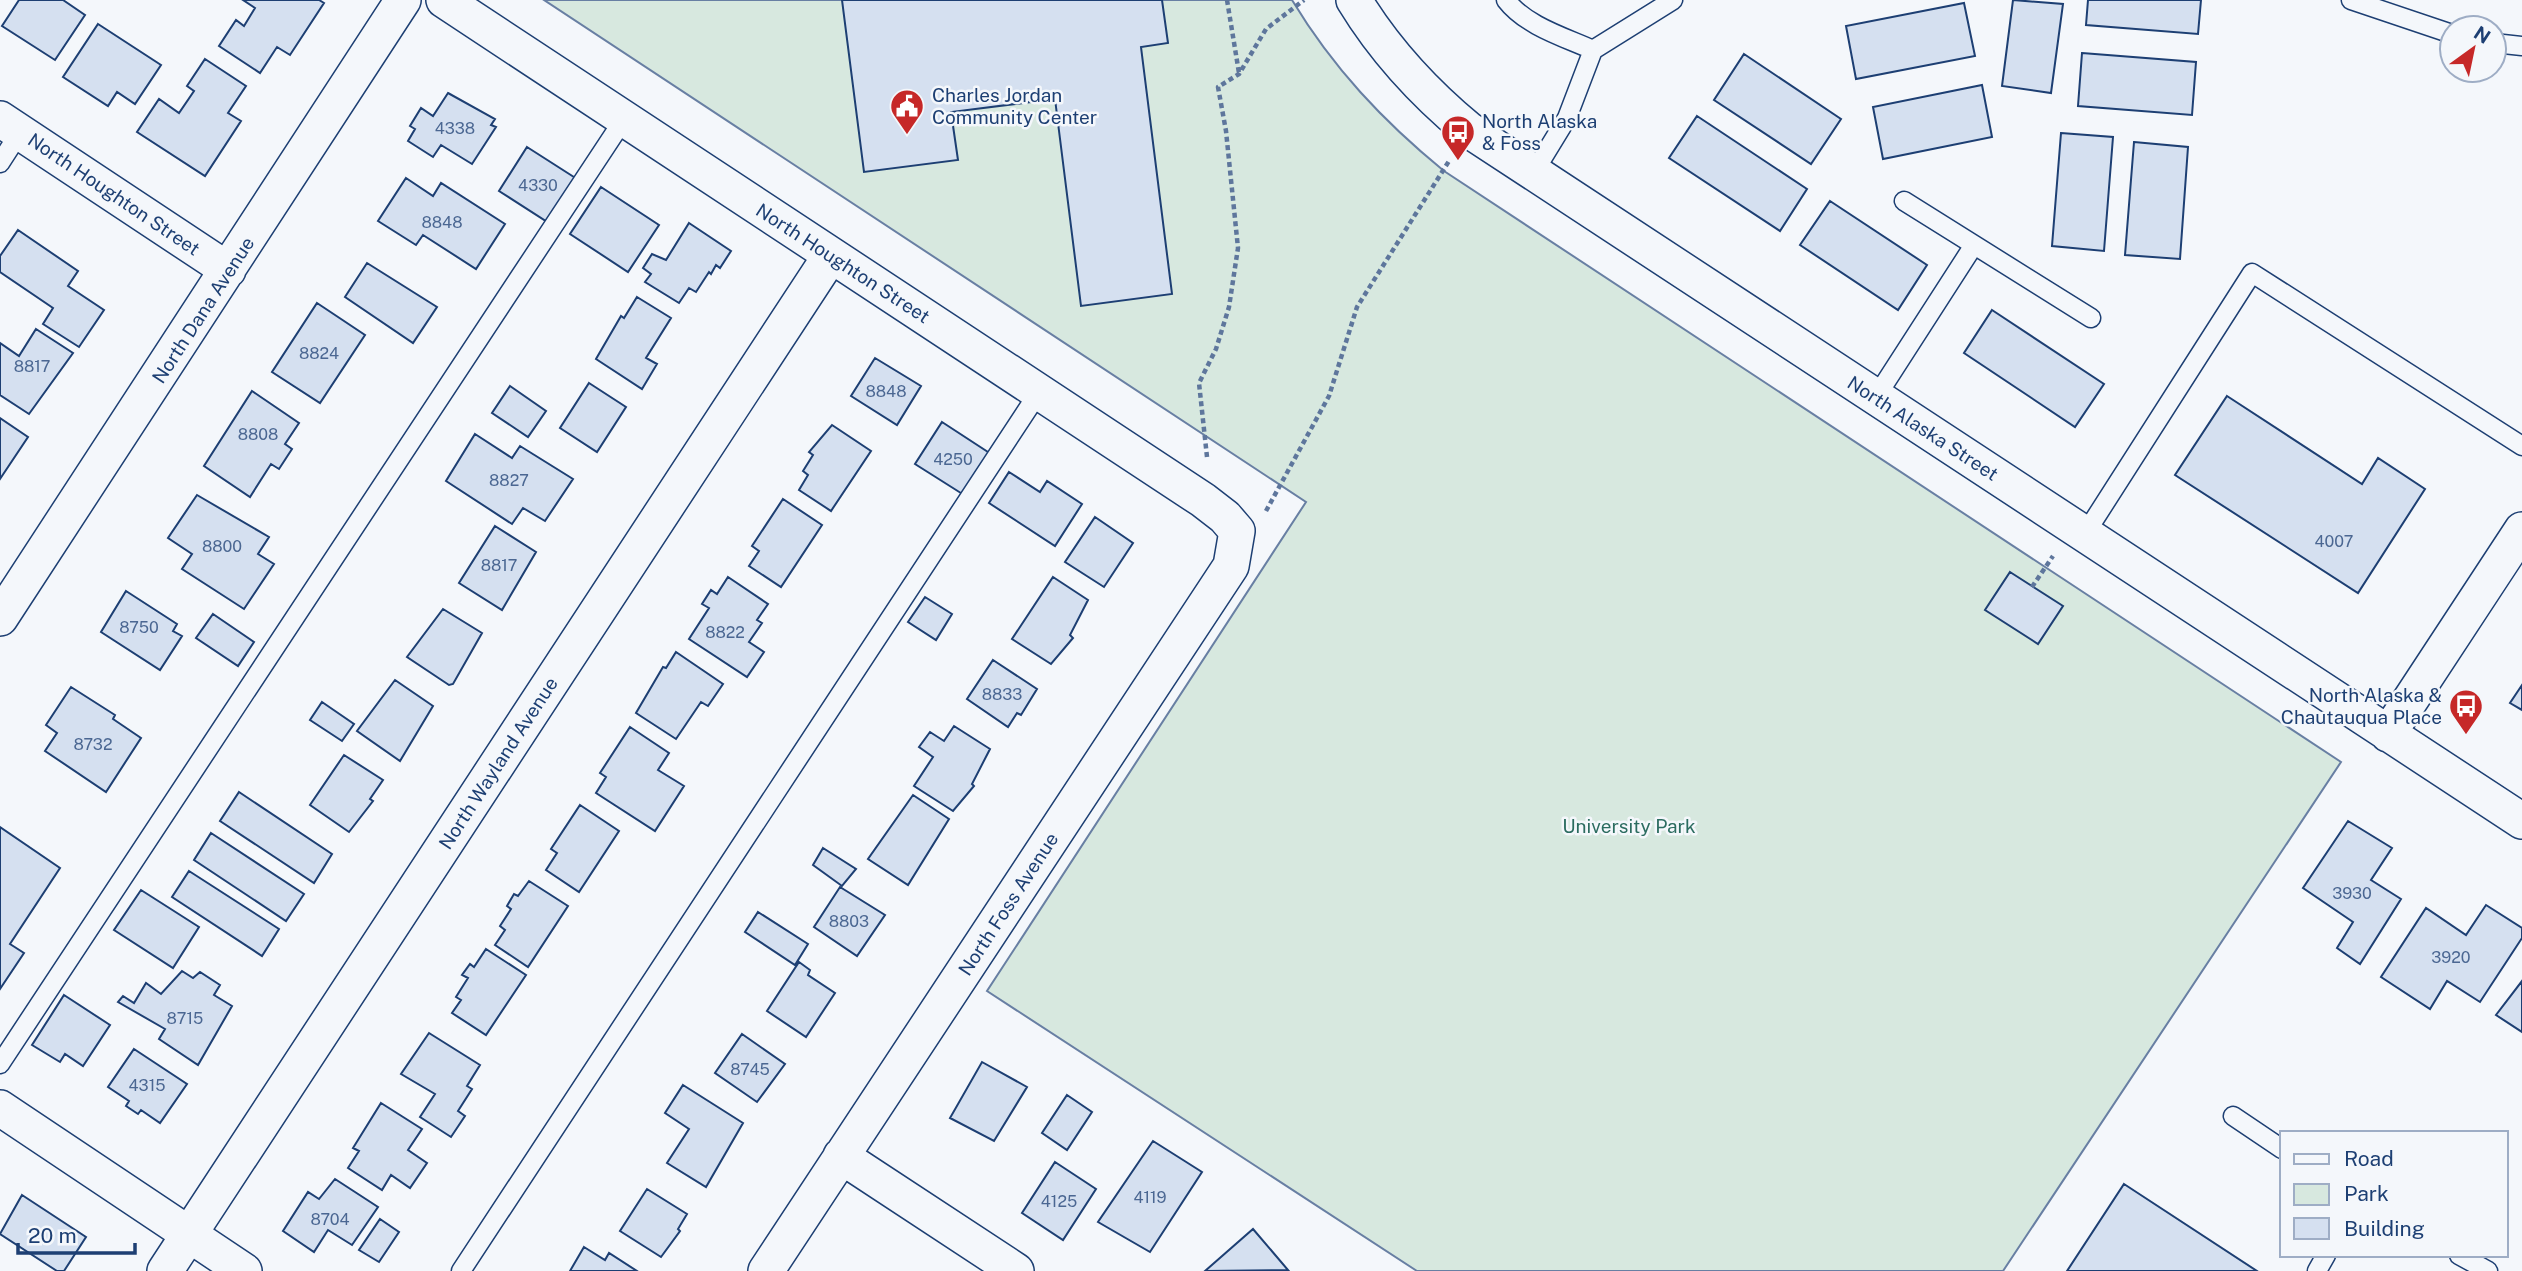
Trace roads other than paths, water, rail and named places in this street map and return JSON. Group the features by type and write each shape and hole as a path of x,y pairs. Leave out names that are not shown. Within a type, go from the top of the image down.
{"street":[{"name":"North Dana Avenue","path":"0,618 403,0"},
{"name":"North Houghton Street","path":"444,0 1203,500 1225,517 1237,531"},
{"name":"North Alaska Street","path":"1354,0 1403,70 1435,102 1469,130 2522,821"},
{"name":"North Houghton Street","path":"10,125 228,270"},
{"name":"North Wayland Avenue","path":"165,1271 831,255"},
{"path":"2388,734 2522,530"},
{"name":"North Foss Avenue","path":"766,1271 1231,566 1237,531"},
{"path":"0,1108 244,1271"},
{"path":"841,1156 1016,1271"}],"lane":[{"path":"1506,0 1514,10 1542,27 1593,50"},
{"path":"1534,172 1567,118 1593,50 1674,0"},
{"path":"2352,0 2438,29"},
{"path":"0,1063 624,119"},
{"path":"0,163 10,125"},
{"path":"1904,201 2091,318"},
{"path":"1876,397 1974,245"},
{"path":"2085,534 2252,273 2522,446"},
{"path":"461,1271 1039,392"},
{"path":"2233,1116 2280,1148"},
{"path":"2463,1257 2488,1271"}],"place":[{"name":"Charles Jordan Community Center","path":"907,136"},
{"name":"North Alaska & Foss","path":"1458,162"},
{"name":"North Alaska & Chautauqua Place","path":"2466,736"}],"park label":[{"name":"University Park","path":"1629,826"}]}
